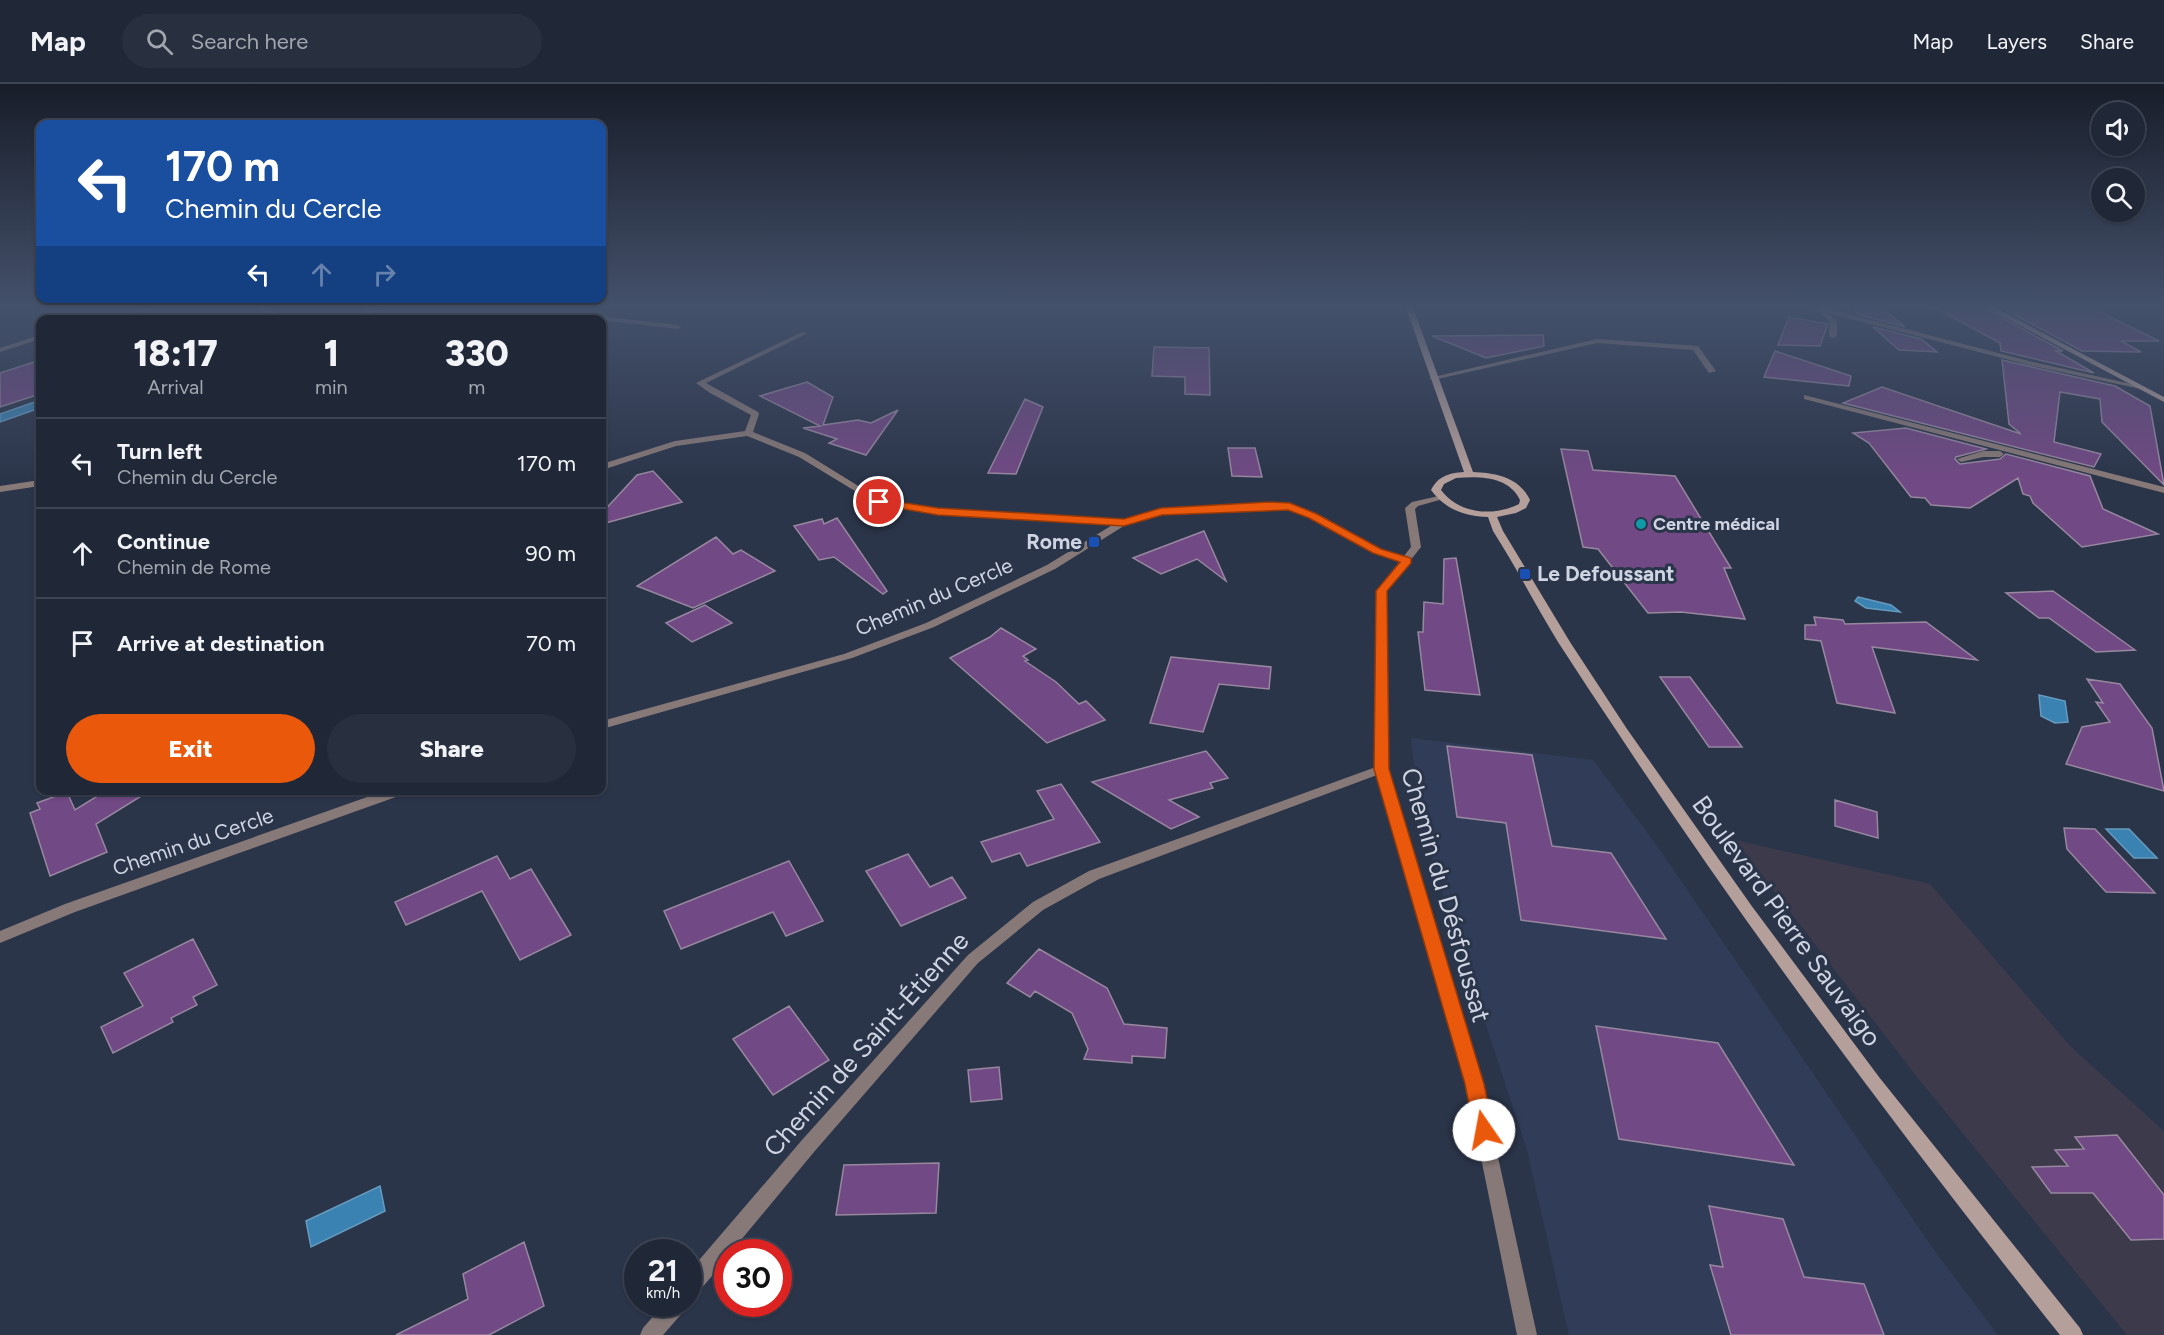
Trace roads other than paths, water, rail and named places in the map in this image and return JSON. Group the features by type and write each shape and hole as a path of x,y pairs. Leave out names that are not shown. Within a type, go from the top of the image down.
{"main road":[{"path":"1428,363 1469,474"},
{"path":"2096,363 2164,400"},
{"path":"1469,474 1508,482 1524,494 1526,500 1523,506 1505,513 1491,514 1461,509 1440,497 1436,490 1438,484 1455,475 1469,474"},
{"name":"Boulevard Pierre Sauvaigo","path":"1491,514 1498,531 1563,639 1788,968 1966,1203 2073,1335"}],"street":[{"path":"741,363 700,383 755,414 748,433"},
{"path":"1433,378 1498,363"},
{"path":"1706,363 1712,371"},
{"path":"2031,363 2141,387"},
{"path":"1807,397 2025,456 2164,490"},
{"path":"606,466 675,444 748,433 802,455 879,502 938,512 1124,522"},
{"path":"1961,459 1983,454 2025,456"},
{"path":"0,489 36,484"},
{"name":"Chemin du Désfoussat","path":"1440,497 1414,504 1410,508 1416,547 1382,591 1382,769 1474,1084 1527,1335"},
{"name":"Chemin du Cercle","path":"606,724 848,656 930,625 1052,567 1124,522 1161,512 1269,505 1290,507 1313,516 1377,551 1407,560"},
{"name":"Chemin de Saint-Étienne","path":"702,1272 808,1146 973,959 1038,906 1094,875 1382,769"},
{"name":"Chemin du Cercle","path":"0,937 70,908 388,795"},
{"path":"650,1335 666,1317"}],"water":[{"path":"36,401 36,409 0,422 0,414"},
{"path":"1858,597 1891,605 1900,612 1866,608 1855,601"},
{"path":"2039,695 2065,701 2068,722 2055,723 2041,716"},
{"path":"2106,829 2129,829 2157,858 2134,858"},
{"path":"380,1186 385,1211 311,1247 306,1221"}],"place":[{"name":"Centre médical","path":"1641,524"},
{"name":"Rome","path":"1094,542"},
{"name":"Le Defoussant","path":"1525,574"}]}
